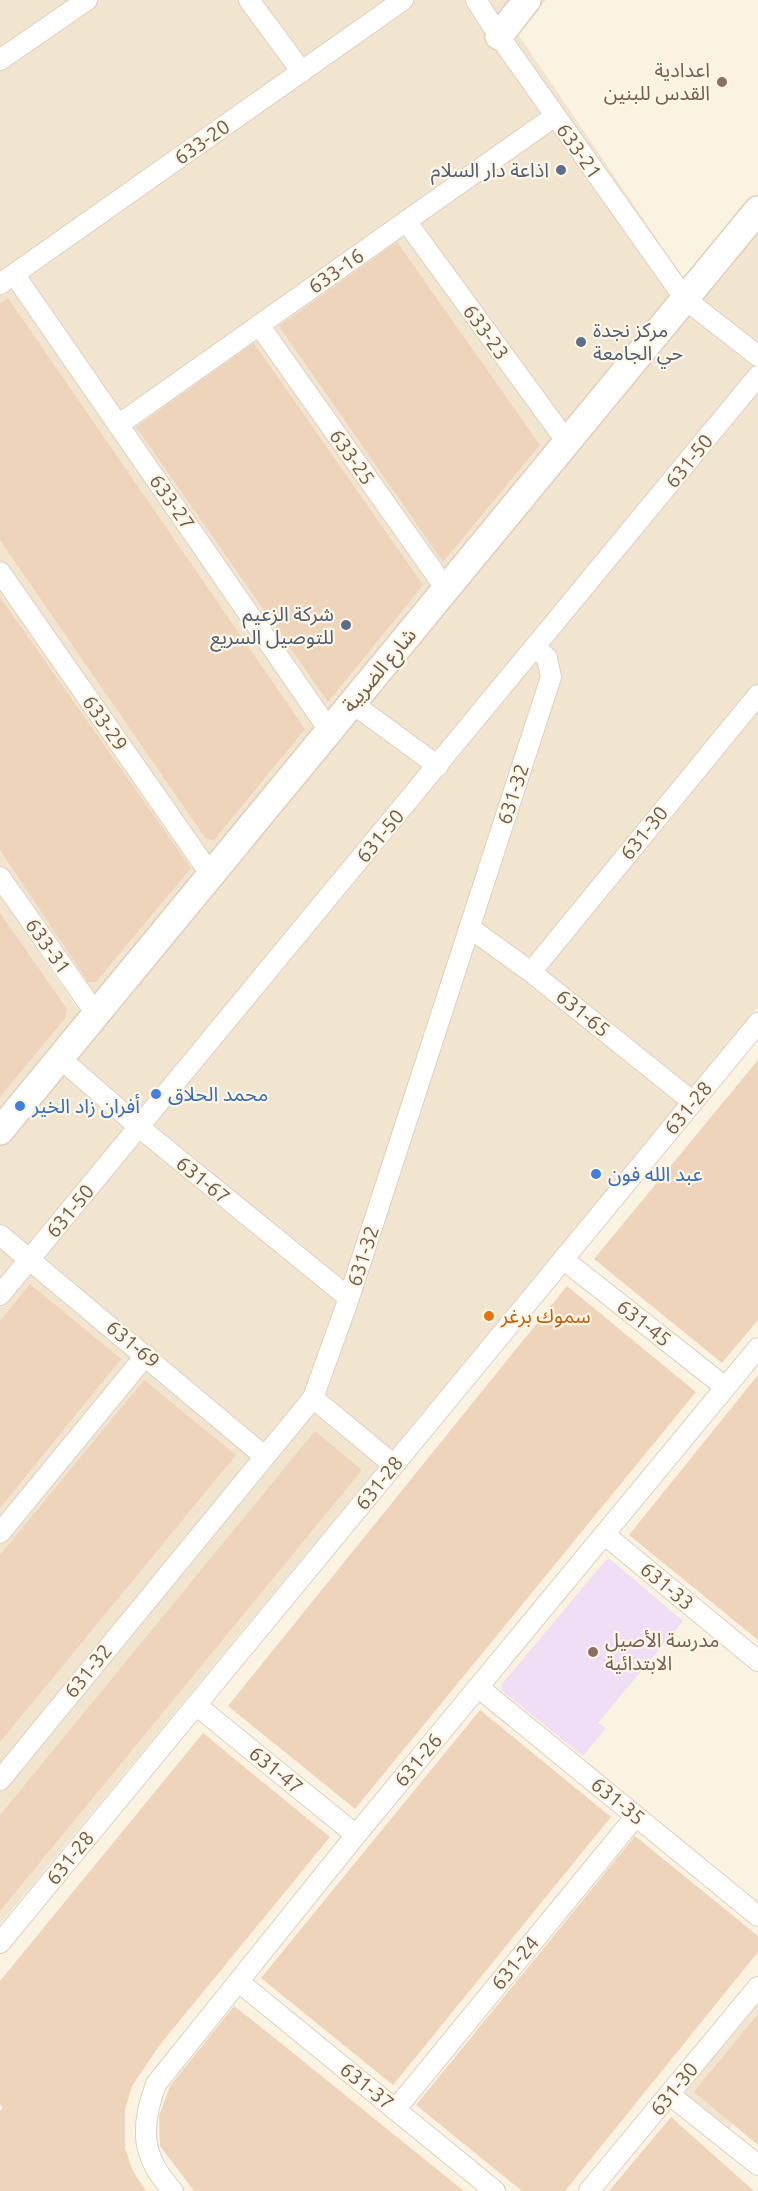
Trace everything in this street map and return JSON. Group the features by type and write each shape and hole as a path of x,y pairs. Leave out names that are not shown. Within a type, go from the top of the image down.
{"street":[{"path":"0,60 87,0"},
{"path":"249,0 302,72"},
{"name":"633-20","path":"7,279 403,0"},
{"name":"633-21","path":"476,0 555,117 685,299 758,356"},
{"path":"499,36 527,0"},
{"name":"633-16","path":"118,425 555,117"},
{"name":"شارع الضريبة","path":"0,1131 758,210"},
{"name":"633-23","path":"406,221 567,442"},
{"name":"633-27","path":"7,279 118,425 329,730"},
{"name":"633-25","path":"259,325 446,589"},
{"name":"631-50","path":"0,1295 536,648 758,376"},
{"name":"633-29","path":"0,572 211,875"},
{"name":"631-32","path":"0,1780 313,1398 349,1298 551,677 547,658 536,648"},
{"name":"631-30","path":"531,972 758,695"},
{"path":"352,703 438,766"},
{"name":"633-31","path":"0,878 96,1014"},
{"name":"631-65","path":"470,928 531,972 693,1102"},
{"name":"631-28","path":"0,1943 758,1023"},
{"name":"631-67","path":"60,1058 139,1127 349,1298"},
{"name":"631-69","path":"0,1235 264,1456"},
{"name":"631-45","path":"563,1259 725,1387"},
{"name":"631-26","path":"173,2191 163,2180 148,2151 144,2125 156,2084 356,1835 758,1348"},
{"path":"0,1533 146,1355"},
{"path":"313,1398 394,1465"},
{"name":"631-33","path":"604,1534 758,1661"},
{"name":"631-35","path":"478,1687 758,1916"},
{"name":"631-47","path":"196,1705 356,1835"},
{"name":"631-24","path":"395,2110 636,1816"},
{"name":"631-37","path":"238,1982 495,2191"},
{"name":"631-30","path":"589,2191 758,1987"},
{"path":"670,2095 758,2165"}],"shaded area":[{"path":"0,0 546,0 518,34 686,282 98,996 92,996 0,869"},
{"path":"758,230 758,369 0,1287 0,1145"},
{"path":"758,388 758,1007 0,1924 0,1307"},
{"path":"0,896 80,1012 0,1115"},
{"name":"مدرسة الأصيل الابتدائية","path":"610,1559 683,1621 598,1723 606,1728 583,1756 502,1691 502,1684 605,1561"},
{"path":"758,2001 758,2099 727,2131 684,2094"}],"building":[{"path":"397,242 540,445 443,562 279,326"},
{"path":"8,298 305,729 214,840 206,839 0,540 0,304"},
{"path":"254,343 423,585 328,702 136,427"},
{"path":"0,597 191,868 96,982 88,982 0,850"},
{"path":"0,913 67,1009 65,1018 0,1097"},
{"path":"758,1060 758,1320 722,1363 594,1259"},
{"path":"30,1284 121,1359 0,1508 0,1321"},
{"path":"567,1286 696,1392 355,1809 228,1706"},
{"path":"758,1375 758,1640 629,1535"},
{"path":"144,1380 236,1455 0,1742 0,1555"},
{"path":"315,1431 362,1470 0,1911 0,1815"},
{"path":"480,1710 611,1817 393,2085 261,1978"},
{"path":"203,1733 330,1837 159,2046 132,2086 125,2110 125,2148 133,2171 146,2191 0,2191 0,2111 3,2107 0,2104 0,1981"},
{"path":"635,1836 758,1936 758,1952 565,2191 522,2191 416,2105"},
{"path":"234,2006 464,2191 194,2191 160,2146 159,2116 170,2086"},
{"path":"758,2014 758,2145 694,2092"},
{"path":"671,2117 709,2151 754,2191 609,2191"}],"place":[{"name":"اعدادية القدس للبنين","path":"722,82"},
{"name":"اذاعة دار السلام","path":"561,170"},
{"name":"مركز نجدة حي الجامعة","path":"581,342"},
{"name":"شركة الزعيم للتوصيل السريع","path":"346,625"},
{"name":"محمد الحلاق","path":"156,1094"},
{"name":"أفران زاد الخير","path":"20,1106"},
{"name":"عبد الله فون","path":"596,1174"},
{"name":"سموك برغر","path":"489,1316"},
{"name":"مدرسة الأصيل الابتدائية","path":"593,1652"}]}
